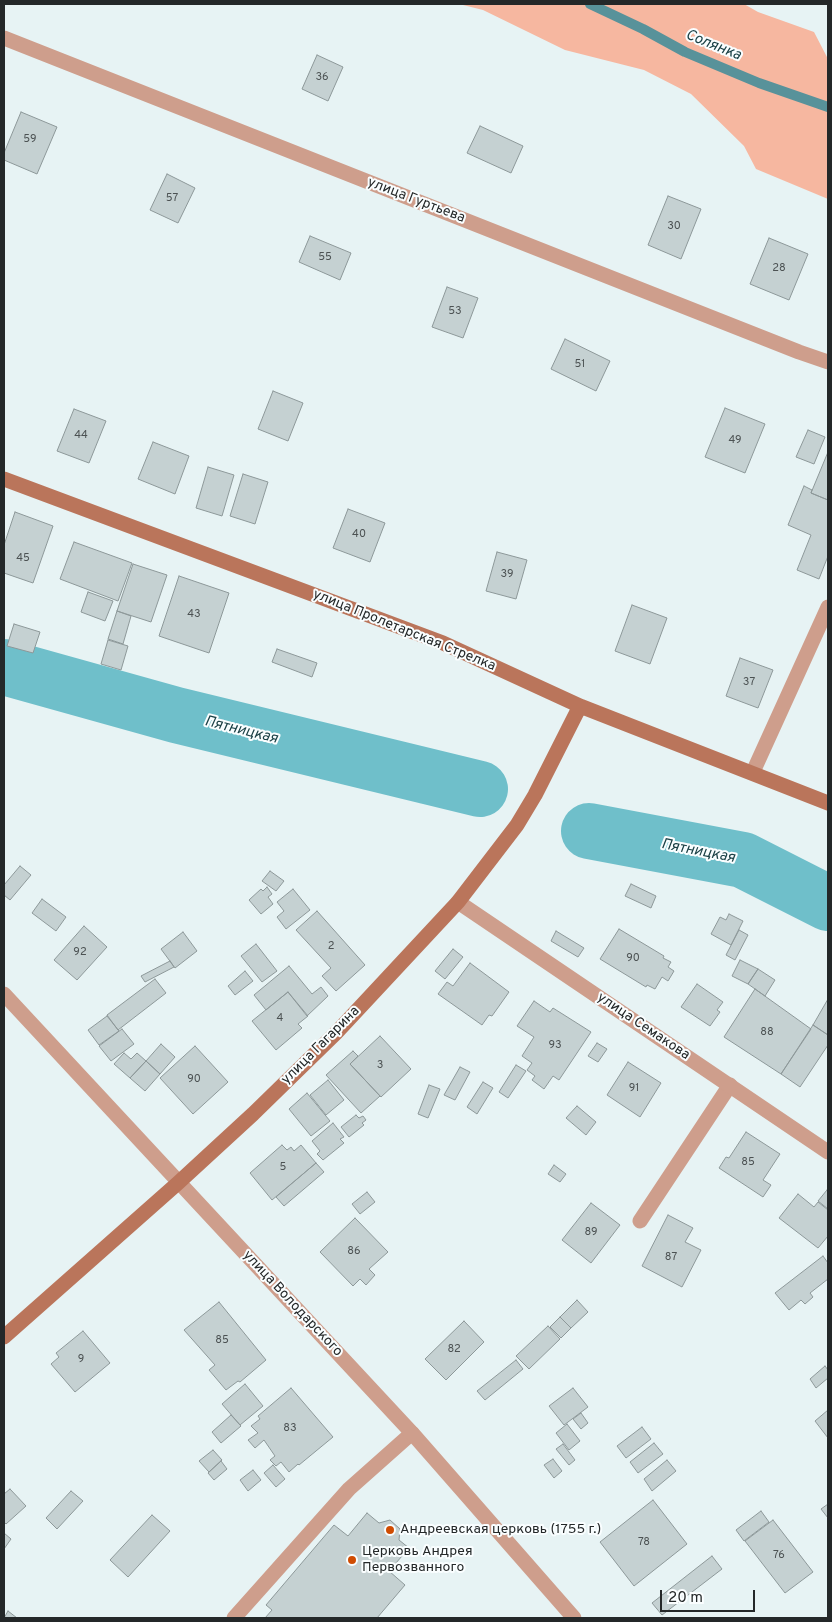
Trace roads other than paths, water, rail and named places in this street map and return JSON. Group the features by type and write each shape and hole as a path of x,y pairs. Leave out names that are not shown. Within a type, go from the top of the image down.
{"street":[{"name":"улица Гуртьева","path":"4,38 828,362"},
{"name":"улица Пролетарская Стрелка","path":"4,479 443,643 580,706 828,802"},
{"path":"753,772 828,607"},
{"name":"улица Гагарина","path":"4,1337 254,1114 336,1033 458,902 517,825 535,795 580,706"},
{"name":"улица Семакова","path":"458,902 828,1152"},
{"name":"улица Володарского","path":"4,994 412,1433 574,1618"},
{"path":"640,1221 730,1085"},
{"path":"234,1618 349,1489 412,1433"}],"waterway":[{"name":"Солянка","path":"590,4 643,29 685,52 759,83 828,107"},
{"name":"Пятницкая","path":"4,667 176,715 480,789"},
{"name":"Пятницкая","path":"589,831 743,860 828,903"}],"place":[{"name":"Андреевская церковь (1755 г.)","path":"390,1530"},
{"name":"Церковь Андрея Первозванного","path":"352,1560"}]}
